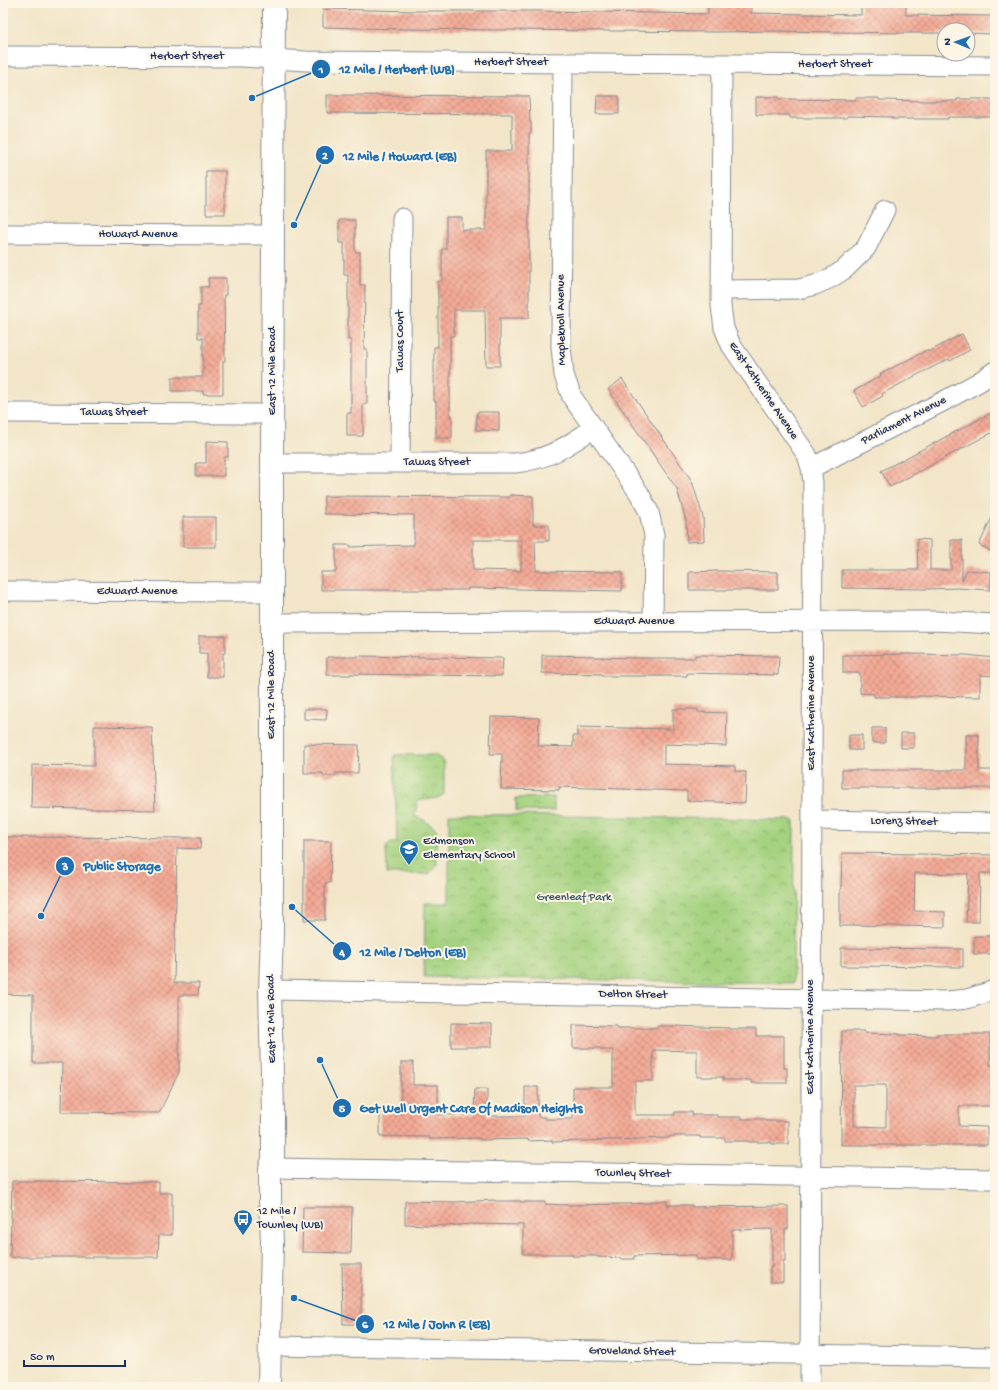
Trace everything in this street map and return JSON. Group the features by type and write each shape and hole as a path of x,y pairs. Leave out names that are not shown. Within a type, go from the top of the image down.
{"main road":[{"name":"East 12 Mile Road","path":"269,1387 272,1241 270,1168 272,1160 273,1114 272,1022 270,990 272,933 274,3"}],"street":[{"name":"Herbert Street","path":"3,56 237,57 306,61 563,64 995,66"},
{"name":"Mapleknoll Avenue","path":"563,64 562,362 567,385 572,397 639,493 649,512 654,535 653,622"},
{"name":"East Katherine Avenue","path":"722,64 721,290 724,328 731,345 807,455 813,482 810,1387"},
{"path":"721,290 799,289 815,285 832,278 845,269 866,248 885,210"},
{"name":"Tawas Court","path":"400,463 402,218"},
{"name":"Howard Avenue","path":"3,234 274,235"},
{"name":"Parliament Avenue","path":"811,468 942,402 979,382 995,371"},
{"name":"Tawas Street","path":"3,413 273,414"},
{"name":"Tawas Street","path":"272,463 528,462 556,453 594,428"},
{"name":"Edward Avenue","path":"3,591 272,592"},
{"name":"Edward Avenue","path":"272,623 935,621 995,624"},
{"name":"Lorenz Street","path":"812,820 995,823"},
{"name":"Delton Street","path":"270,990 948,1001 967,999 995,990"},
{"name":"Townley Street","path":"270,1168 995,1179"},
{"name":"Groveland Street","path":"270,1346 995,1357"}],"green space":[{"path":"394,755 435,755 444,761 444,794 438,798 418,801 414,816 424,820 436,829 437,865 429,874 387,874 386,847 391,843 397,843"},
{"path":"554,797 554,811 516,811 516,798"},
{"name":"Greenleaf Park","path":"449,814 794,820 793,983 424,977 425,903 449,903"}],"building":[{"path":"708,3 751,3 751,13 861,15 861,3 906,3 906,15 992,16 992,34 976,33 976,22 936,22 936,33 403,29 323,27 323,9 708,14"},
{"path":"327,95 529,96 531,133 529,133 529,318 500,318 500,366 486,366 485,310 454,310 454,336 450,336 450,415 452,415 452,438 436,438 436,401 434,401 434,347 438,347 438,281 442,281 442,249 446,249 446,217 462,217 462,230 486,230 486,151 512,151 512,114 327,113"},
{"path":"597,96 619,96 619,114 596,114"},
{"path":"756,97 779,97 779,99 856,100 856,98 879,98 879,100 926,101 995,99 995,117 948,117 948,119 892,119 892,117 847,116 847,118 790,118 790,115 756,115"},
{"path":"206,171 225,171 225,214 206,214"},
{"path":"339,220 355,220 355,252 360,252 360,285 365,285 364,349 367,349 367,404 363,404 363,436 347,436 347,413 351,413 351,340 348,340 348,275 344,275 344,243 339,243"},
{"path":"208,278 226,278 226,295 224,295 225,361 223,361 223,394 203,394 203,391 172,391 172,377 203,377 203,338 198,338 198,306 201,306 201,287 209,287"},
{"path":"962,334 970,350 950,361 949,359 915,376 882,394 883,396 863,407 854,391 881,376 880,374 927,350 928,352"},
{"path":"622,379 692,481 703,517 704,541 687,542 686,521 677,489 608,389"},
{"path":"995,411 995,431 890,487 881,471"},
{"path":"477,412 499,412 499,431 476,430"},
{"path":"206,441 228,442 228,457 224,457 224,476 196,476 196,463 206,463"},
{"path":"510,495 533,496 533,525 549,525 549,541 535,541 536,571 622,572 622,591 468,588 468,590 321,590 321,572 336,572 336,545 350,545 350,547 414,545 414,515 324,514 324,496 510,497","holes":["473,540 521,540 521,571 473,570"]},
{"path":"995,511 995,553 979,545"},
{"path":"183,517 216,517 216,547 183,547"},
{"path":"917,539 930,540 930,570 951,570 951,540 962,540 962,581 967,570 991,572 990,590 957,588 842,588 842,570 918,570"},
{"path":"689,572 778,572 778,590 689,590"},
{"path":"199,636 225,636 223,677 207,677 207,653 199,653"},
{"path":"542,655 634,658 695,658 695,655 779,656 778,675 687,673 687,676 602,676 602,674 542,673"},
{"path":"843,655 966,655 995,658 995,676 980,675 980,697 874,697 874,694 860,693 860,673 843,673"},
{"path":"327,657 503,658 502,676 327,675"},
{"path":"304,709 327,709 326,720 304,719"},
{"path":"673,709 698,709 698,712 727,713 726,746 664,744 664,764 735,766 735,771 746,772 745,803 687,801 687,791 559,787 559,790 501,789 502,754 490,754 491,717 539,718 538,746 573,747 573,736 577,736 577,727 673,729"},
{"path":"94,726 152,727 155,810 31,808 32,765 94,766"},
{"path":"872,728 885,728 885,743 872,743"},
{"path":"901,733 914,733 914,748 901,748"},
{"path":"849,735 862,735 862,750 849,750"},
{"path":"966,735 979,735 979,770 995,770 995,788 842,788 842,770 966,770"},
{"path":"304,744 359,745 358,773 336,773 335,776 323,776 323,773 304,773"},
{"path":"3,837 201,838 200,849 177,848 174,983 199,983 198,995 179,995 179,1072 159,1113 61,1112 62,1063 33,1063 33,995 3,994"},
{"path":"304,841 331,841 330,883 325,883 325,920 304,920"},
{"path":"842,853 995,855 995,873 980,873 979,922 966,922 968,874 915,873 914,911 945,912 945,927 840,926"},
{"path":"974,936 995,936 995,954 974,954"},
{"path":"841,948 963,949 963,967 841,966"},
{"path":"451,1023 492,1024 492,1047 451,1047"},
{"path":"573,1025 617,1026 618,1028 657,1028 657,1026 674,1026 756,1029 756,1036 784,1036 784,1068 787,1068 787,1083 751,1083 751,1080 723,1080 723,1077 697,1077 697,1051 653,1050 653,1081 635,1081 635,1115 675,1115 675,1112 692,1112 692,1115 717,1115 717,1117 742,1117 742,1119 765,1119 765,1121 788,1121 788,1144 725,1141 725,1138 700,1138 700,1136 669,1136 669,1138 552,1142 552,1140 528,1141 528,1139 429,1139 429,1137 380,1136 380,1113 401,1113 401,1062 413,1062 413,1085 438,1085 438,1115 474,1115 475,1089 487,1089 487,1116 525,1116 525,1087 538,1087 538,1117 545,1117 545,1119 573,1119 573,1087 613,1087 613,1050 601,1050 601,1048 573,1048"},
{"path":"842,1031 937,1036 937,1034 990,1034 990,1065 995,1065 995,1080 991,1080 991,1106 959,1106 959,1126 987,1127 987,1145 841,1145","holes":["854,1085 886,1085 886,1127 854,1126"]},
{"path":"12,1181 159,1182 159,1193 172,1193 172,1235 159,1235 158,1257 10,1257"},
{"path":"495,1200 545,1202 545,1204 569,1205 651,1203 651,1201 667,1201 667,1205 692,1205 692,1207 788,1206 788,1229 785,1229 785,1261 783,1261 783,1282 770,1282 770,1267 772,1267 772,1229 732,1230 732,1260 696,1259 696,1255 634,1256 634,1259 621,1259 597,1256 572,1256 572,1254 523,1254 523,1225 470,1224 446,1226 405,1224 405,1201 454,1202"},
{"path":"303,1207 352,1207 351,1253 302,1252"},
{"path":"342,1264 361,1264 361,1324 343,1324"}],"place":[{"name":"12 Mile / Herbert (WB)","path":"252,98"},
{"name":"12 Mile / Howard (EB)","path":"294,225"},
{"name":"Edmonson Elementary School","path":"409,866"},
{"name":"12 Mile / Delton (EB)","path":"292,907"},
{"name":"Public Storage","path":"41,916"},
{"name":"Get Well Urgent Care Of Madison Heights","path":"320,1060"},
{"name":"12 Mile / Townley (WB)","path":"243,1236"},
{"name":"12 Mile / John R (EB)","path":"294,1298"}]}
